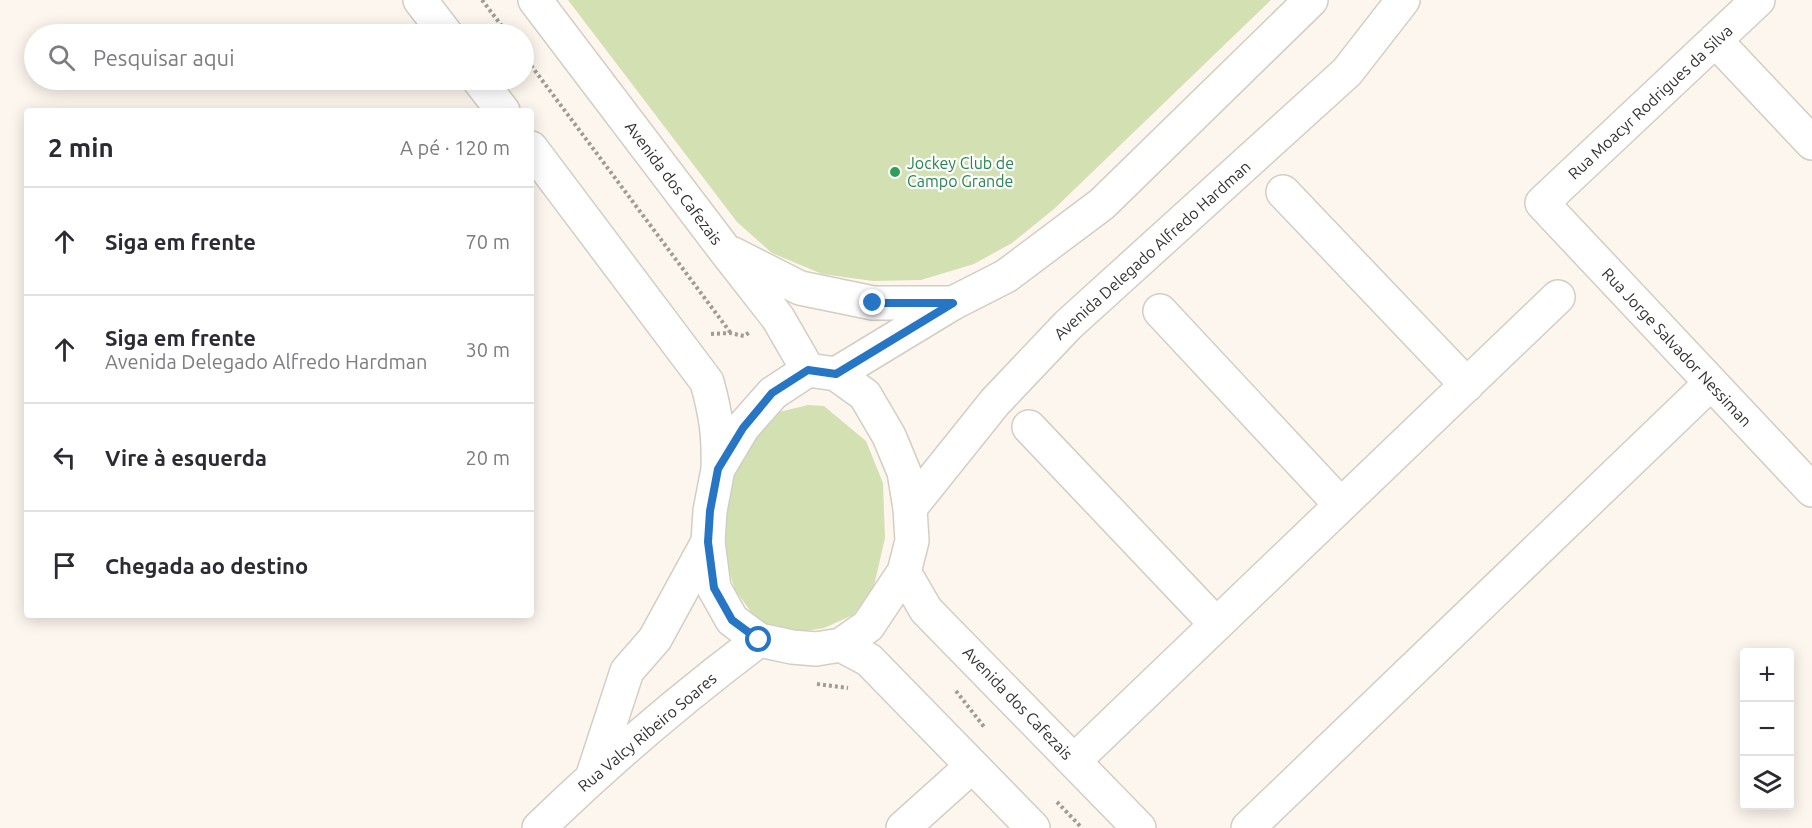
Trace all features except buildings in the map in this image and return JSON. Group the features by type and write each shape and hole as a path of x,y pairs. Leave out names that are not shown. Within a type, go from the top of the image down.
{"street":[{"path":"420,0 438,24"},
{"name":"Avenida dos Cafezais","path":"535,0 723,249 822,372"},
{"path":"718,469 743,428 772,393 822,372 1006,276 1102,204 1311,0"},
{"name":"Avenida Delegado Alfredo Hardman","path":"910,508 995,402 1068,325 1347,72 1403,0"},
{"name":"Rua Moacyr Rodrigues da Silva","path":"1542,203 1758,0"},
{"path":"1715,40 1812,143"},
{"path":"487,90 501,108"},
{"path":"534,152 707,382 717,418 719,440 718,469 710,511 708,542 714,588 732,620 759,640 816,649 841,645 868,626 904,572 912,541 910,508 904,472 889,436 865,395 822,372"},
{"path":"1282,192 1467,385"},
{"name":"Rua Jorge Salvador Nessiman","path":"1542,203 1812,490"},
{"path":"723,249 800,288 873,303 953,303"},
{"path":"1074,761 1558,297"},
{"path":"1160,311 1341,505"},
{"path":"1248,828 1711,383"},
{"path":"1029,427 1216,624"},
{"path":"593,776 627,671 655,639 708,542"},
{"name":"Avenida dos Cafezais","path":"904,572 926,610 1139,828"},
{"name":"Rua Valcy Ribeiro Soares","path":"539,828 593,776 700,685 759,640"},
{"path":"841,645 870,660 1033,828"},
{"path":"903,828 972,766"}],"path":[{"path":"482,0 500,24"},
{"path":"534,69 730,333"},
{"path":"810,683 848,688 856,695"},
{"path":"925,717 954,688 991,734"},
{"path":"1049,794 1082,828"}],"green space":[{"name":"Jockey Club de Campo Grande","path":"568,0 1271,0 1054,209 1012,243 974,264 921,280 873,281 822,274 772,253 737,222"},
{"path":"808,405 824,406 866,441 883,483 885,538 873,590 853,615 824,628 794,633 774,629 754,616 735,590 724,555 720,515 731,470 771,414"}],"place":[{"name":"Jockey Club de Campo Grande","path":"895,172"}],"route":[{"path":"759,640 732,620 714,588 708,542 710,511 718,469 743,428 772,393 808,370 836,374 953,303 873,303"}]}
